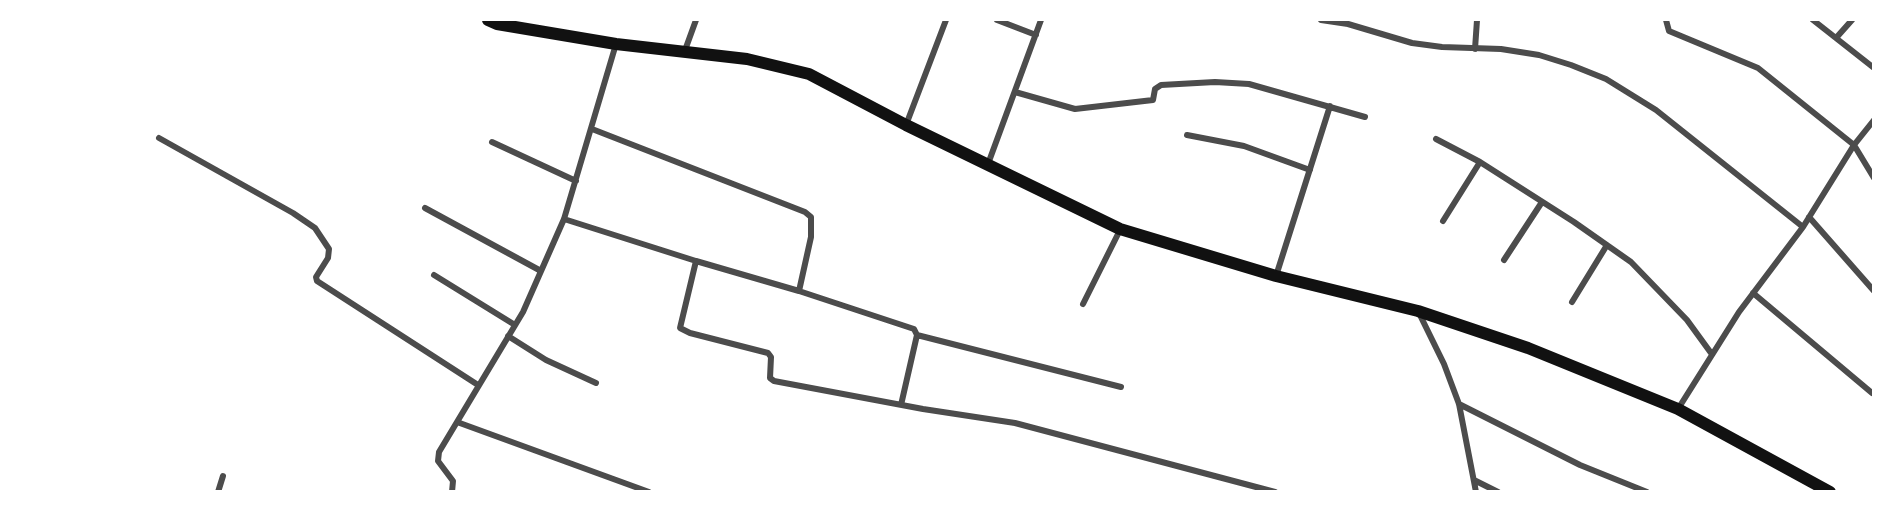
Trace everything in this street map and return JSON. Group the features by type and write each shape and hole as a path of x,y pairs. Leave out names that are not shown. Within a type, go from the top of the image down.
{"main road":[{"path":"488,20 497,24 616,44 747,59 809,74 906,125 1120,229 1276,276 1418,311 1528,348 1678,409 1830,492"}],"street":[{"path":"684,53 696,20"},
{"path":"906,125 946,20"},
{"path":"997,20 1035,35"},
{"path":"988,164 1041,20"},
{"path":"1321,20 1348,22 1412,43 1539,55 1606,79 1656,110 1803,227"},
{"path":"1474,49 1477,20"},
{"path":"1656,20 1665,20 1669,31 1682,38 1758,68 1854,145 1874,178"},
{"path":"1813,20 1874,68"},
{"path":"1836,38 1852,20"},
{"path":"452,492 453,482 438,461 438,456 523,312 564,219 616,44"},
{"path":"1015,92 1075,109 1153,100 1155,89 1161,85 1215,82 1249,84 1365,117"},
{"path":"1276,276 1330,106"},
{"path":"1678,409 1711,353 1803,227 1854,145 1874,120"},
{"path":"592,129 805,212 811,217 811,237 800,291"},
{"path":"1187,135 1244,146 1310,170"},
{"path":"159,138 315,228 329,249 327,258 316,277 317,281 478,385"},
{"path":"1436,139 1480,162 1631,262 1687,320 1711,353"},
{"path":"492,142 576,181"},
{"path":"1443,221 1480,162"},
{"path":"1504,260 1542,202"},
{"path":"425,208 541,271"},
{"path":"1809,217 1874,291"},
{"path":"564,219 800,291 914,329 917,334 1121,387"},
{"path":"1083,304 1120,229"},
{"path":"1572,302 1607,245"},
{"path":"696,261 680,327 683,330 768,354 771,357 770,378 774,381 1015,423 1275,492"},
{"path":"434,275 515,325"},
{"path":"1753,293 1872,393"},
{"path":"1418,311 1444,364 1459,404 1476,492"},
{"path":"902,405 917,334"},
{"path":"508,336 546,360 596,383"},
{"path":"1459,404 1580,465 1647,492"},
{"path":"457,422 638,490 649,492"},
{"path":"218,492 223,476"},
{"path":"1474,480 1498,492"}]}
